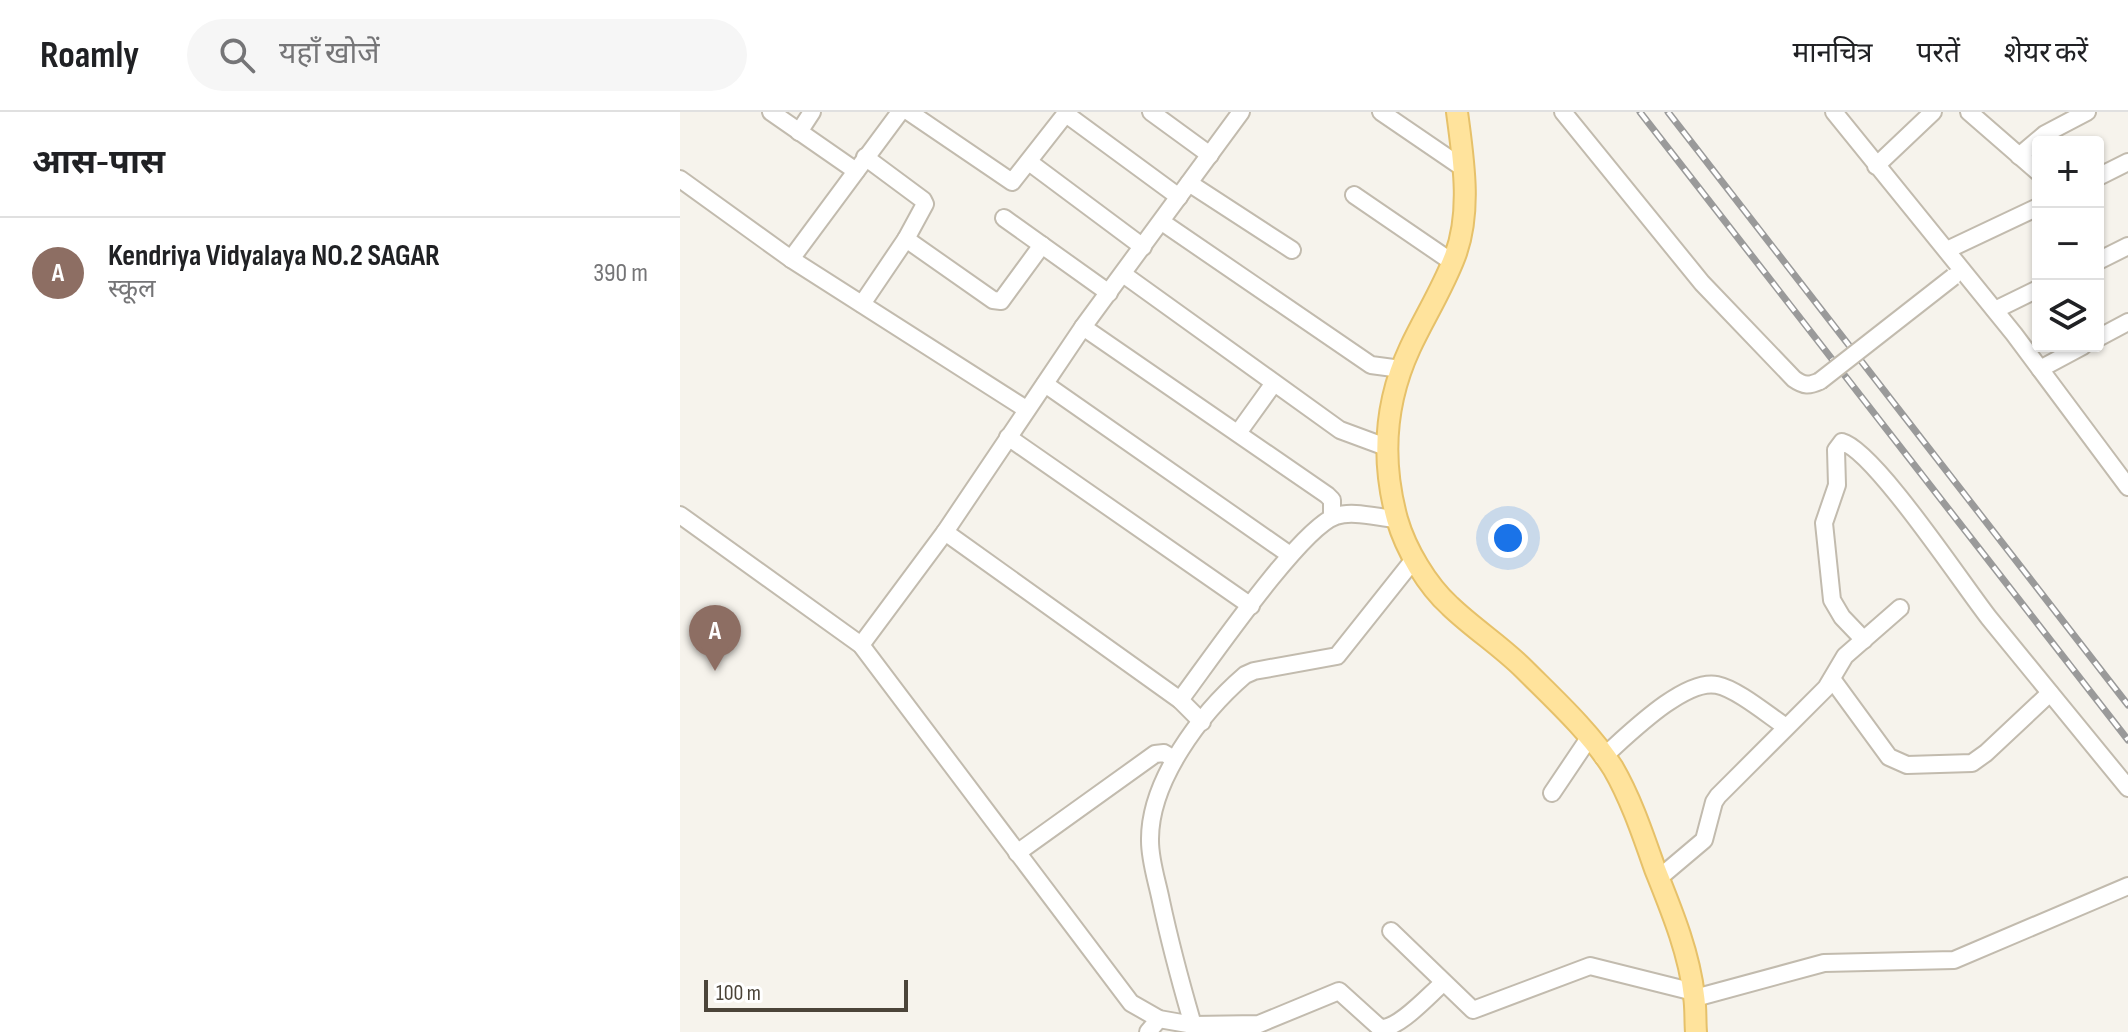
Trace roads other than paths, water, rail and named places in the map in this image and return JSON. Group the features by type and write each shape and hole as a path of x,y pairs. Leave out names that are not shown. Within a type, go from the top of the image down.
{"main road":[{"path":"1457,112 1463,168 1463,221 1452,262 1401,369 1385,434 1386,463 1397,519 1425,575 1449,606 1496,642 1523,668 1589,738 1612,768 1638,822 1678,929 1694,995 1696,1032"}],"street":[{"path":"771,112 799,132 923,200 924,210 862,304"},
{"path":"799,132 812,112"},
{"path":"791,259 900,112"},
{"path":"909,112 1012,182 1066,113 1179,197"},
{"path":"1151,112 1210,155"},
{"path":"861,645 945,532 1083,327 1241,112"},
{"path":"1381,112 1463,168"},
{"path":"1563,112 1719,301 1802,385 1820,381 1958,273"},
{"path":"1834,112 1947,250 1958,273 1995,310 2128,487"},
{"path":"1876,166 1933,112"},
{"path":"1969,112 2032,167"},
{"path":"2019,156 2052,129 2087,112"},
{"path":"1029,162 1143,247"},
{"path":"2104,174 2128,162"},
{"path":"680,179 791,259 1026,409"},
{"path":"1189,183 1292,250"},
{"path":"1354,195 1452,262"},
{"path":"1947,250 2036,208"},
{"path":"1004,218 1109,293"},
{"path":"1162,222 1371,365 1401,369"},
{"path":"906,239 993,300 1001,301 1042,245"},
{"path":"2104,258 2128,246"},
{"path":"1123,274 1340,430 1386,447"},
{"path":"1995,310 2032,292"},
{"path":"2104,335 2128,322"},
{"path":"1083,327 1327,495 1332,500 1332,517"},
{"path":"2040,369 2072,352"},
{"path":"1238,433 1274,383"},
{"path":"1045,384 1290,555"},
{"path":"1008,437 1251,606"},
{"path":"1864,640 1842,617 1832,600 1824,523 1837,485 1836,446 1842,442 1850,445 1880,473 1987,616 2128,788"},
{"path":"1180,700 1290,555 1332,517 1343,514 1397,519"},
{"path":"680,515 861,645 1131,1003 1153,1026 1261,1028 1339,991 1380,1028 1386,1029 1398,1023 1443,983"},
{"path":"945,532 1180,700 1202,722"},
{"path":"1193,1025 1174,961 1150,840 1151,822 1162,783 1174,759 1239,680 1254,671 1337,656 1415,558"},
{"path":"1659,878 1704,840 1714,802 1832,679 1845,656 1900,608"},
{"path":"1832,679 1889,757 1907,765 1972,763 2050,693"},
{"path":"1603,757 1667,701 1707,684 1725,687 1786,727"},
{"path":"1552,793 1589,738"},
{"path":"1017,853 1155,754 1164,753 1174,759"},
{"path":"1391,931 1473,1010 1590,966 1694,995 1824,963 1954,960 2128,886"}],"railway":[{"path":"1640,112 2128,740"},
{"path":"1668,112 2128,705"}],"place":[{"name":"Kendriya Vidyalaya NO.2 SAGAR","path":"715,671"}]}
